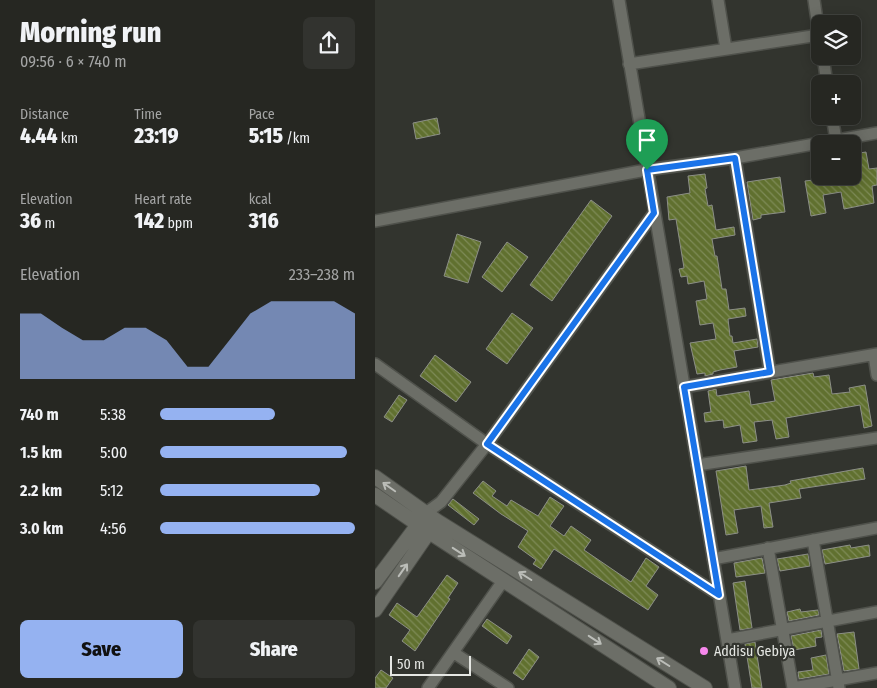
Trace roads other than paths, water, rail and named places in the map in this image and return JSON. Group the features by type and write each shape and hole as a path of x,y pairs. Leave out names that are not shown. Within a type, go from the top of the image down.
{"main road":[{"path":"375,477 427,523 503,581 669,688"},
{"path":"375,495 427,523 705,688"},
{"path":"375,582 427,523"},
{"path":"375,610 427,523"}],"street":[{"path":"619,0 735,688"},
{"path":"718,0 726,49"},
{"path":"813,0 816,15"},
{"path":"629,64 726,49 811,39"},
{"path":"861,136 877,133"},
{"path":"375,221 647,170 735,158 811,144"},
{"path":"735,158 770,372"},
{"path":"427,523 441,502 487,444 654,213"},
{"path":"684,387 875,354 877,375"},
{"path":"375,364 487,444 719,595"},
{"path":"697,465 877,438"},
{"path":"713,559 877,528"},
{"path":"813,540 838,684"},
{"path":"768,548 793,688 838,684 877,673"},
{"path":"428,688 503,581"},
{"path":"727,640 877,612"},
{"path":"454,653 508,688"}],"place":[{"name":"Addisu Gebiya","path":"704,651"}]}
